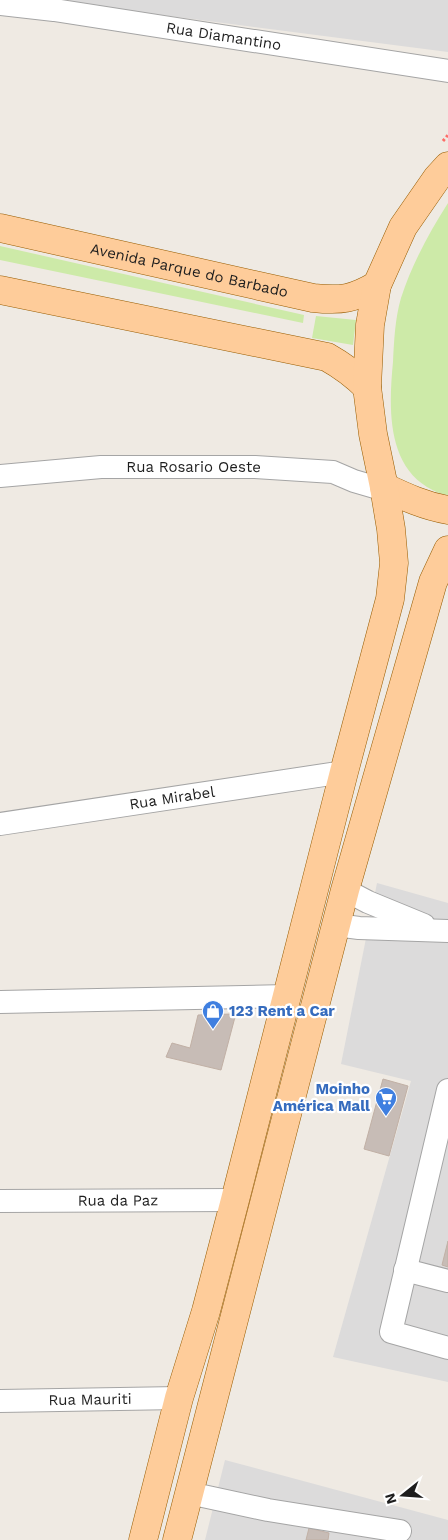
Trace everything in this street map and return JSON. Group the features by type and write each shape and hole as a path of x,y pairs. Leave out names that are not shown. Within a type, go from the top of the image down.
{"main road":[{"path":"143,1540 179,1398 206,1311 390,599 394,563 391,529 373,434 367,387 370,325 378,285 403,227 437,178 448,166"},
{"name":"Avenida Parque do Barbado","path":"0,228 313,298 346,299 361,295 378,285"},
{"path":"0,290 327,357 354,373 367,387"},
{"path":"384,487 433,507 448,510"},
{"path":"177,1540 345,890 433,582 448,550"}],"street":[{"name":"Rua Diamantino","path":"0,4 54,5 448,71"},
{"name":"Rua Rosario Oeste","path":"0,476 100,467 255,467 333,472 354,481 378,488 384,487"},
{"name":"Rua Mirabel","path":"0,824 344,772"},
{"path":"345,890 368,902 442,931"},
{"path":"336,925 359,928 442,931"},
{"path":"0,1002 287,996"},
{"path":"448,1090 391,1332 448,1348"},
{"name":"Rua da Paz","path":"0,1201 235,1200"},
{"path":"406,1270 448,1280"},
{"name":"Rua Mauriti","path":"0,1401 179,1398"},
{"path":"189,1493 268,1510 400,1531"}],"shaded area":[{"path":"70,0 448,0 448,52 69,3"},
{"path":"377,883 448,903 448,1382 333,1357 411,1081 341,1064"},
{"path":"225,1460 448,1520 448,1540 205,1540"}],"green space":[{"path":"448,203 448,495 427,487 414,476 404,463 397,448 393,431 391,396 395,330 401,298 410,273"},
{"path":"0,246 304,315 303,323 0,260"},
{"path":"316,316 356,320 353,345 312,338"}],"building":[{"name":"123 Rent a Car","path":"232,1014 235,1017 221,1070 166,1057 172,1043 190,1048 198,1015"},
{"name":"Moinho América Mall","path":"383,1079 408,1086 389,1156 364,1149"},
{"path":"448,1241 448,1267 442,1265"},
{"path":"309,1528 329,1533 328,1540 306,1540"}],"place":[{"name":"123 Rent a Car","path":"213,1030"},
{"name":"Moinho América Mall","path":"386,1117"}]}
